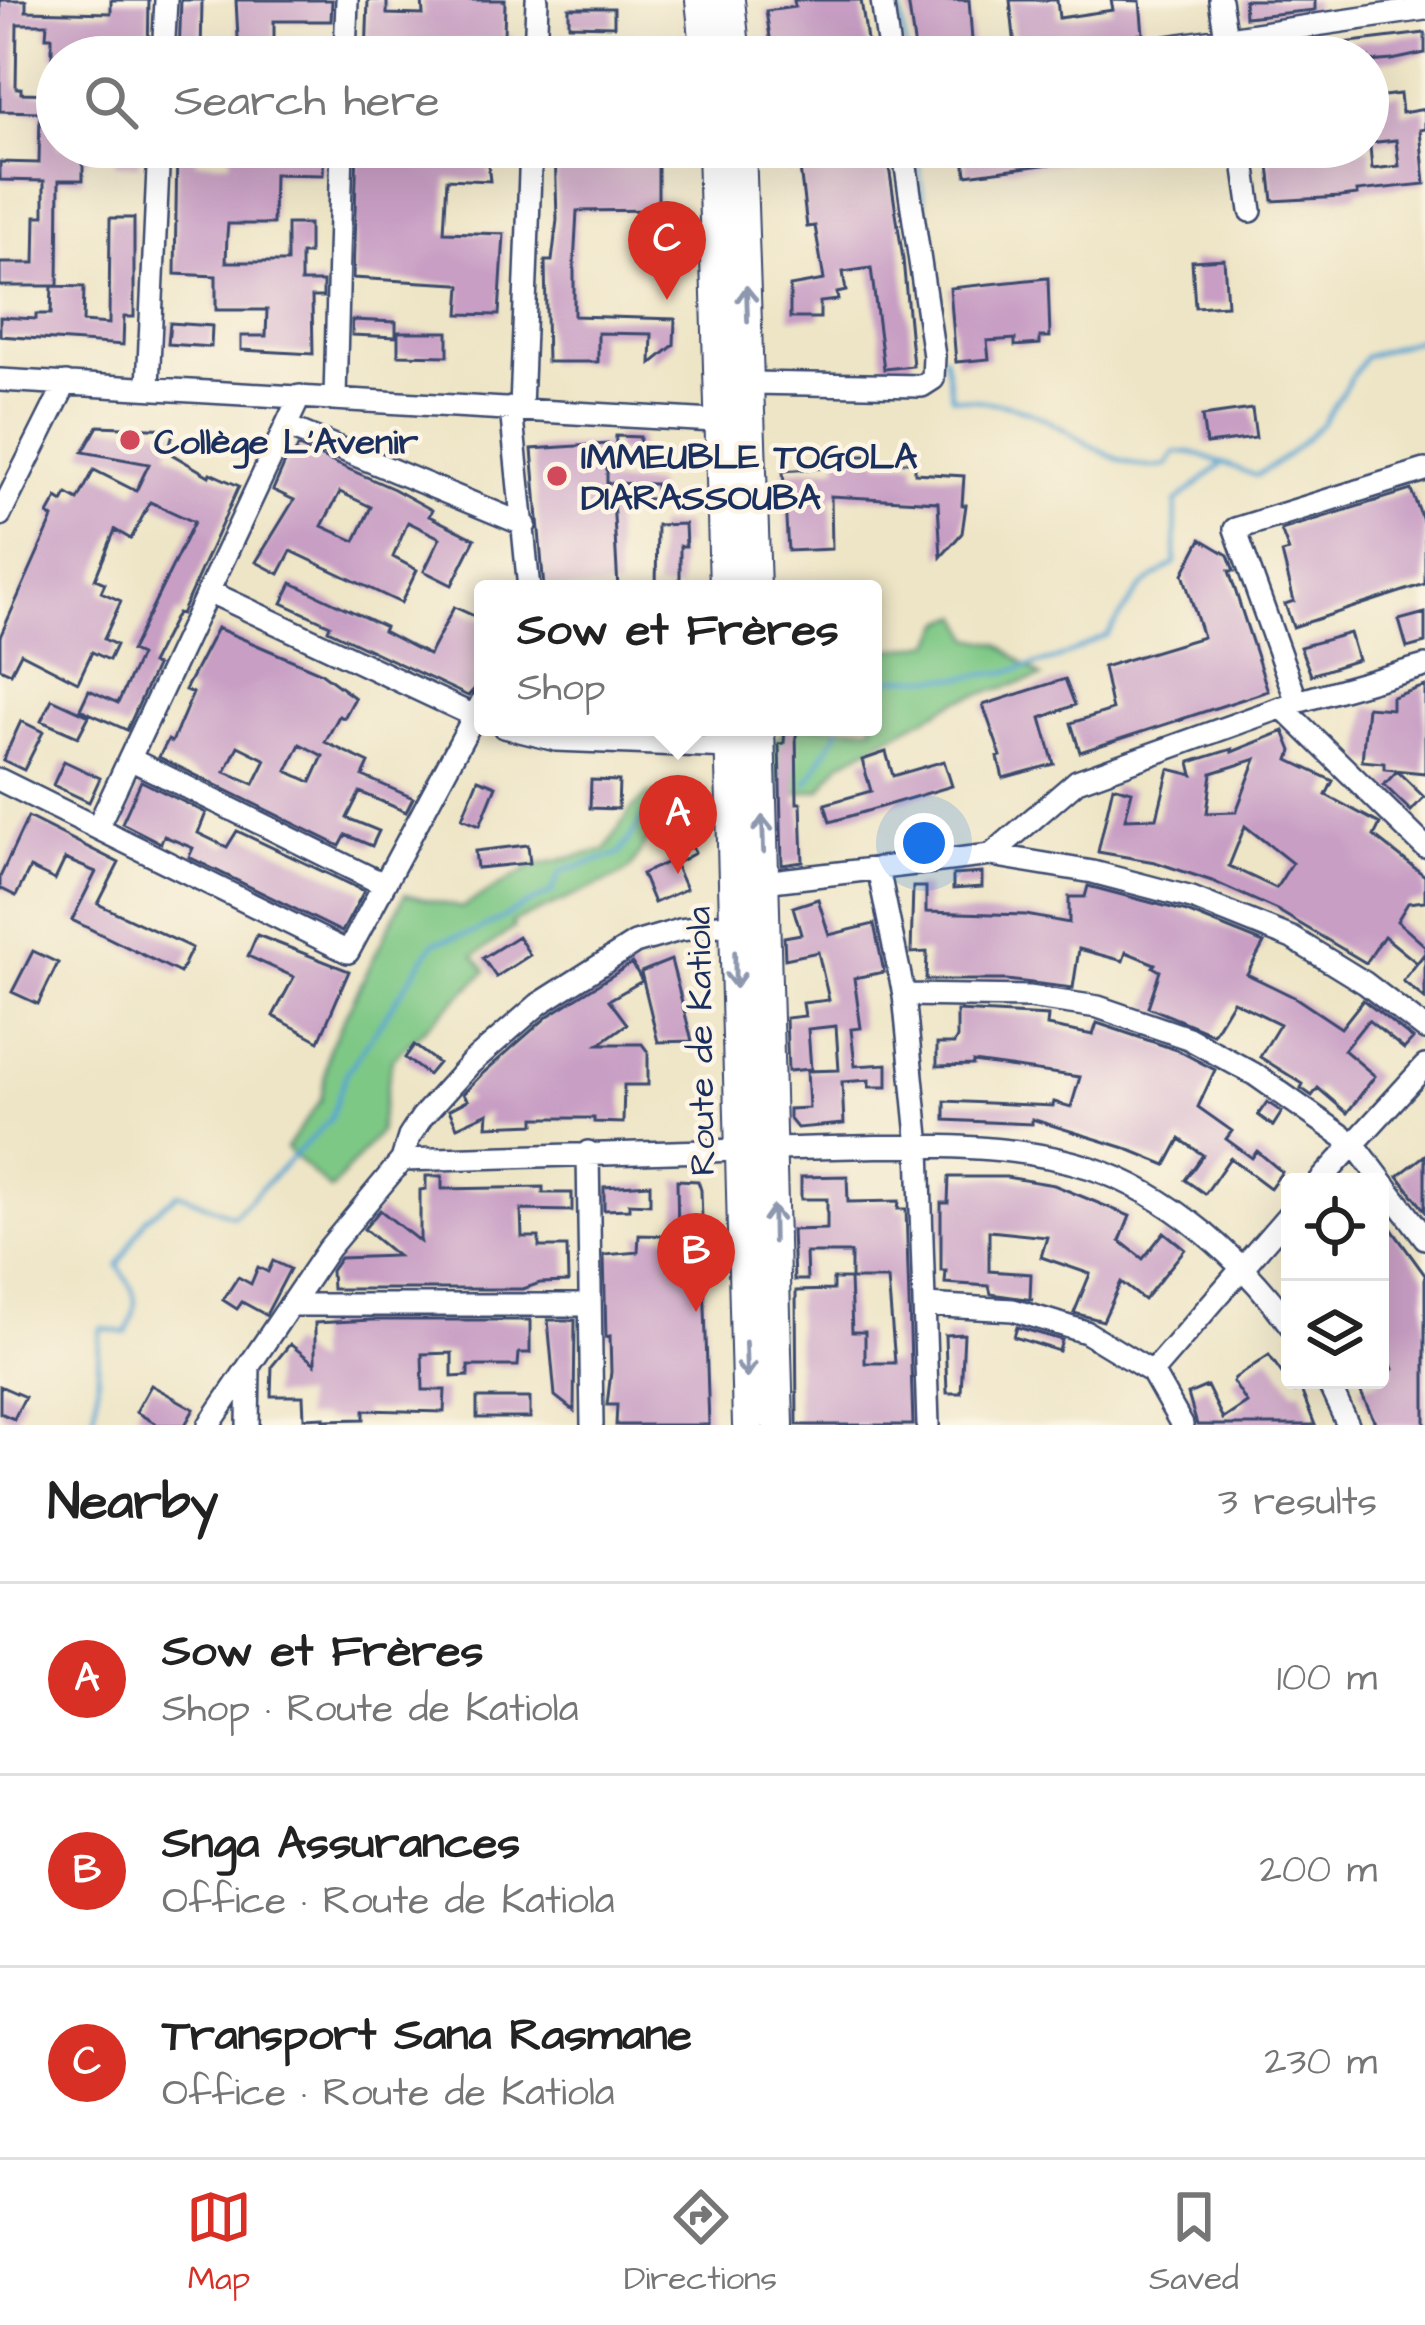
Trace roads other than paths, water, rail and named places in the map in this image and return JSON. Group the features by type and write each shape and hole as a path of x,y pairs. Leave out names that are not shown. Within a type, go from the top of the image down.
{"highway":[{"path":"701,0 705,36"},
{"path":"729,0 733,36"},
{"path":"713,168 724,580"},
{"path":"741,168 760,580"},
{"name":"Route de Katiola","path":"748,1425 756,1150 750,884 758,736"},
{"name":"Route de Katiola","path":"730,737 750,884 734,923 778,1425"}],"street":[{"path":"164,36 166,0"},
{"path":"346,36 347,0"},
{"path":"536,36 537,0"},
{"path":"882,0 887,36"},
{"path":"1220,0 1225,36"},
{"path":"1290,36 1425,10"},
{"path":"148,386 158,168"},
{"path":"335,398 342,168"},
{"path":"528,580 516,408 530,168"},
{"path":"750,382 922,386 933,379 934,356 906,168"},
{"path":"1245,168 1251,211"},
{"path":"0,380 751,423"},
{"path":"0,515 66,383"},
{"path":"97,828 300,396"},
{"path":"288,427 525,525"},
{"path":"1425,470 1235,529 1290,705 1425,847"},
{"path":"210,592 474,709"},
{"path":"991,855 1077,781 1290,705 1425,666"},
{"path":"0,780 349,952 474,723"},
{"path":"540,736 556,740 730,737"},
{"path":"130,759 383,884"},
{"path":"750,884 991,855 1093,872 1212,906 1292,938 1365,983 1425,1029"},
{"path":"878,868 904,995 919,1147 928,1425"},
{"path":"208,1425 328,1249 402,1160 422,1117 471,1064 539,1004 635,943 680,930 734,923"},
{"path":"904,995 1029,997 1098,1006 1143,1020 1254,1074 1354,1144 1425,1238"},
{"path":"1327,1173 1425,1066"},
{"path":"402,1160 919,1147 1047,1156 1093,1168 1145,1192 1193,1224 1281,1315"},
{"path":"588,1152 592,1425"},
{"path":"1153,1372 1281,1223"},
{"path":"290,1305 588,1305"},
{"path":"925,1305 1013,1310 1087,1332 1153,1372 1182,1425"},
{"path":"248,1425 249,1365"},
{"path":"1331,1389 1348,1425"}],"waterway":[{"path":"899,0 904,36"},
{"path":"920,168 934,284"},
{"path":"882,683 895,678 1006,672 1057,659 1107,635 1141,587 1175,563 1176,502 1223,463 1256,476 1285,457 1322,424 1365,357 1425,337"},
{"path":"944,355 952,397 1027,411 1129,463 1166,466 1175,453 1190,452 1222,463"},
{"path":"807,783 835,736"},
{"path":"90,1425 96,1405 101,1328 126,1333 135,1299 118,1266 146,1218 179,1193 233,1216 330,1120 346,1074 435,942 473,933 552,892 560,872 619,854 644,817 668,809"}],"place":[{"name":"Transport Sana Rasmane","path":"667,300"},
{"name":"Collège L'Avenir","path":"130,440"},
{"name":"IMMEUBLE TOGOLA DIARASSOUBA","path":"557,476"},
{"name":"Sow et Frères","path":"678,874"},
{"name":"Snga Assurances","path":"696,1312"}]}
